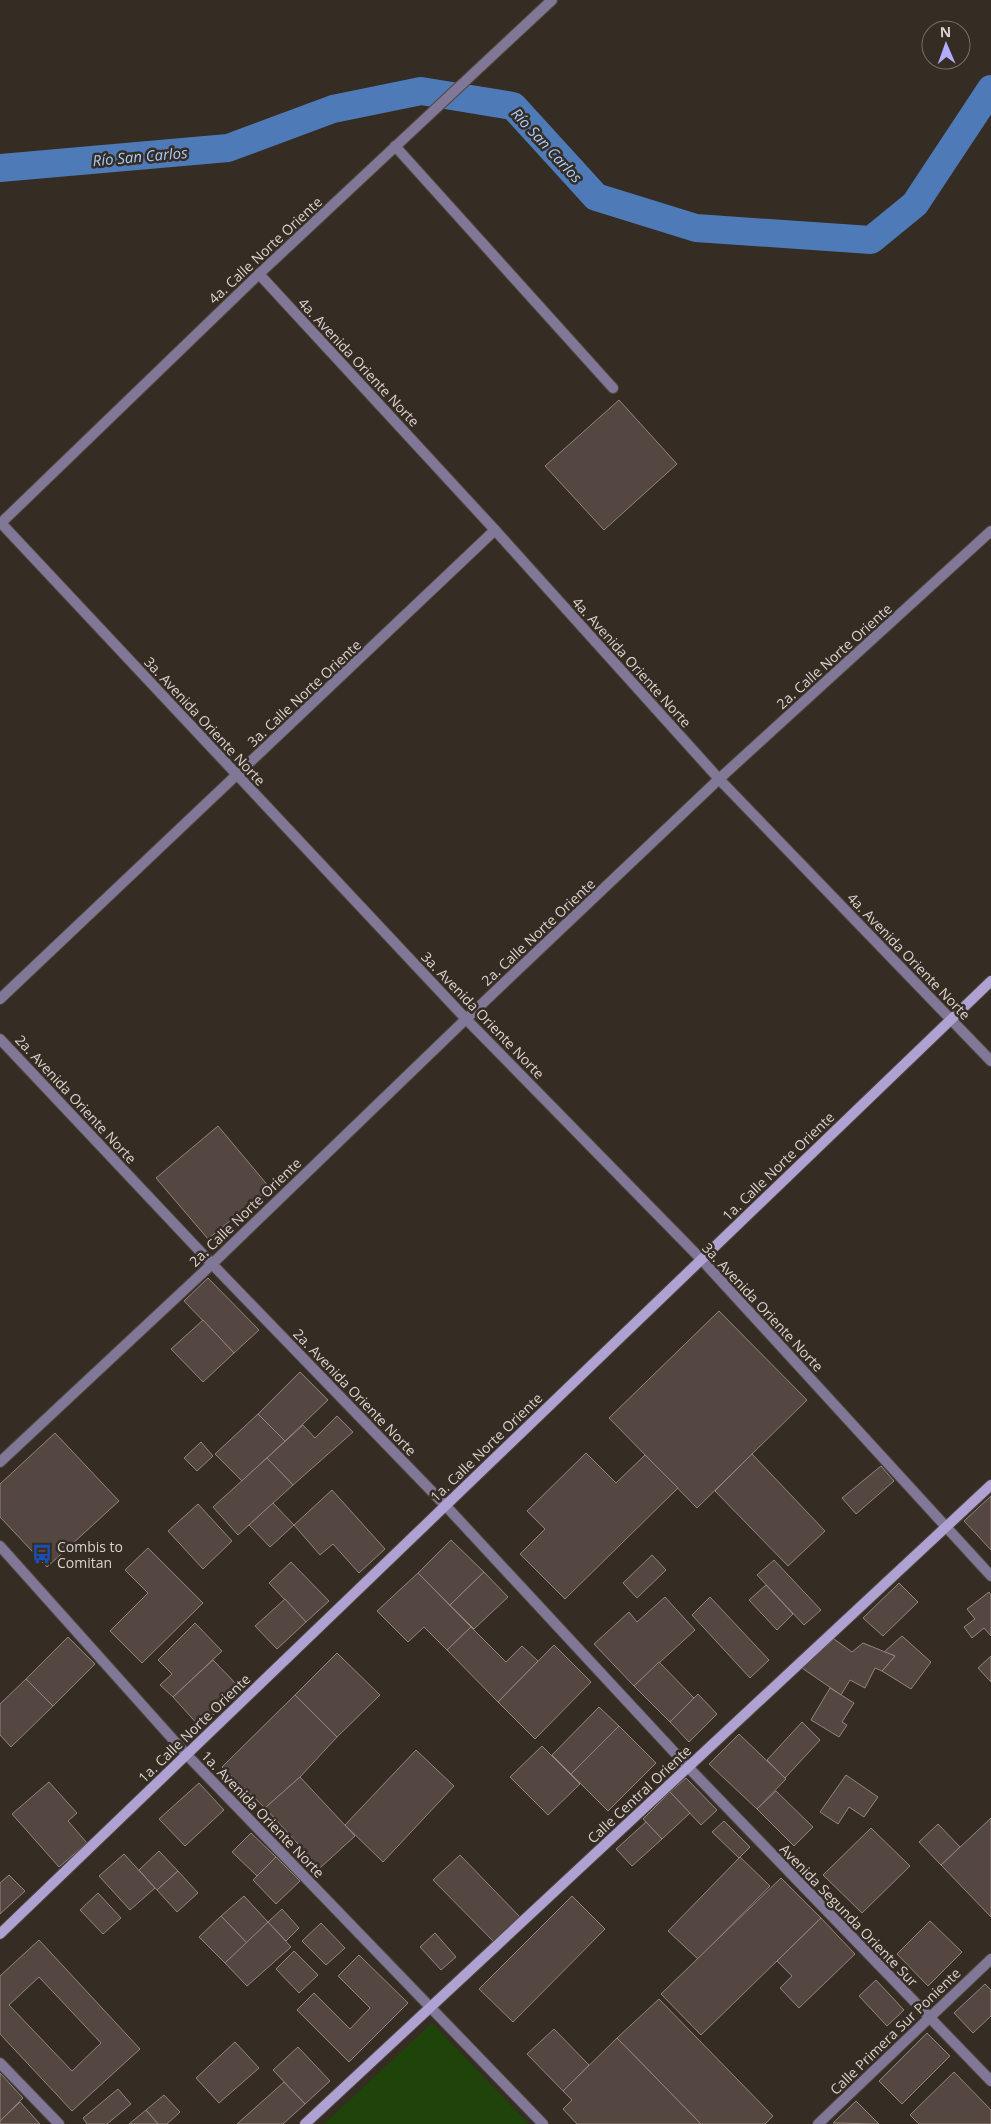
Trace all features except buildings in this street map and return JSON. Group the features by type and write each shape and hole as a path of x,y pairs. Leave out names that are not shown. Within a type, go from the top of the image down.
{"main road":[{"name":"1a. Calle Norte Oriente","path":"0,1934 991,980"},
{"name":"Calle Central Oriente","path":"305,2124 991,1485"}],"street":[{"name":"4a. Calle Norte Oriente","path":"0,523 259,274 552,0"},
{"path":"395,146 613,388"},
{"name":"4a. Avenida Oriente Norte","path":"259,274 495,530 719,779 991,1062"},
{"name":"3a. Avenida Oriente Norte","path":"0,523 466,1019 701,1259 991,1576"},
{"name":"3a. Calle Norte Oriente","path":"0,999 495,530"},
{"name":"2a. Calle Norte Oriente","path":"0,1462 212,1264 719,779 989,536"},
{"name":"2a. Avenida Oriente Norte","path":"0,1039 212,1264 445,1506 688,1767"},
{"name":"1a. Avenida Oriente Norte","path":"0,1546 186,1754 543,2124"},
{"name":"Avenida Segunda Oriente Sur","path":"688,1767 991,2081"},
{"name":"Calle Primera Sur Poniente","path":"818,2124 991,1959"},
{"path":"0,2063 59,2124"}],"green space":[{"path":"432,2023 529,2124 324,2124"}],"waterway":[{"name":"Río San Carlos","path":"0,168 228,148 333,109 421,91 513,106 596,197 696,228 871,240 915,204 991,89"}],"place":[{"name":"Combis to Comitan","path":"42,1554"}]}
